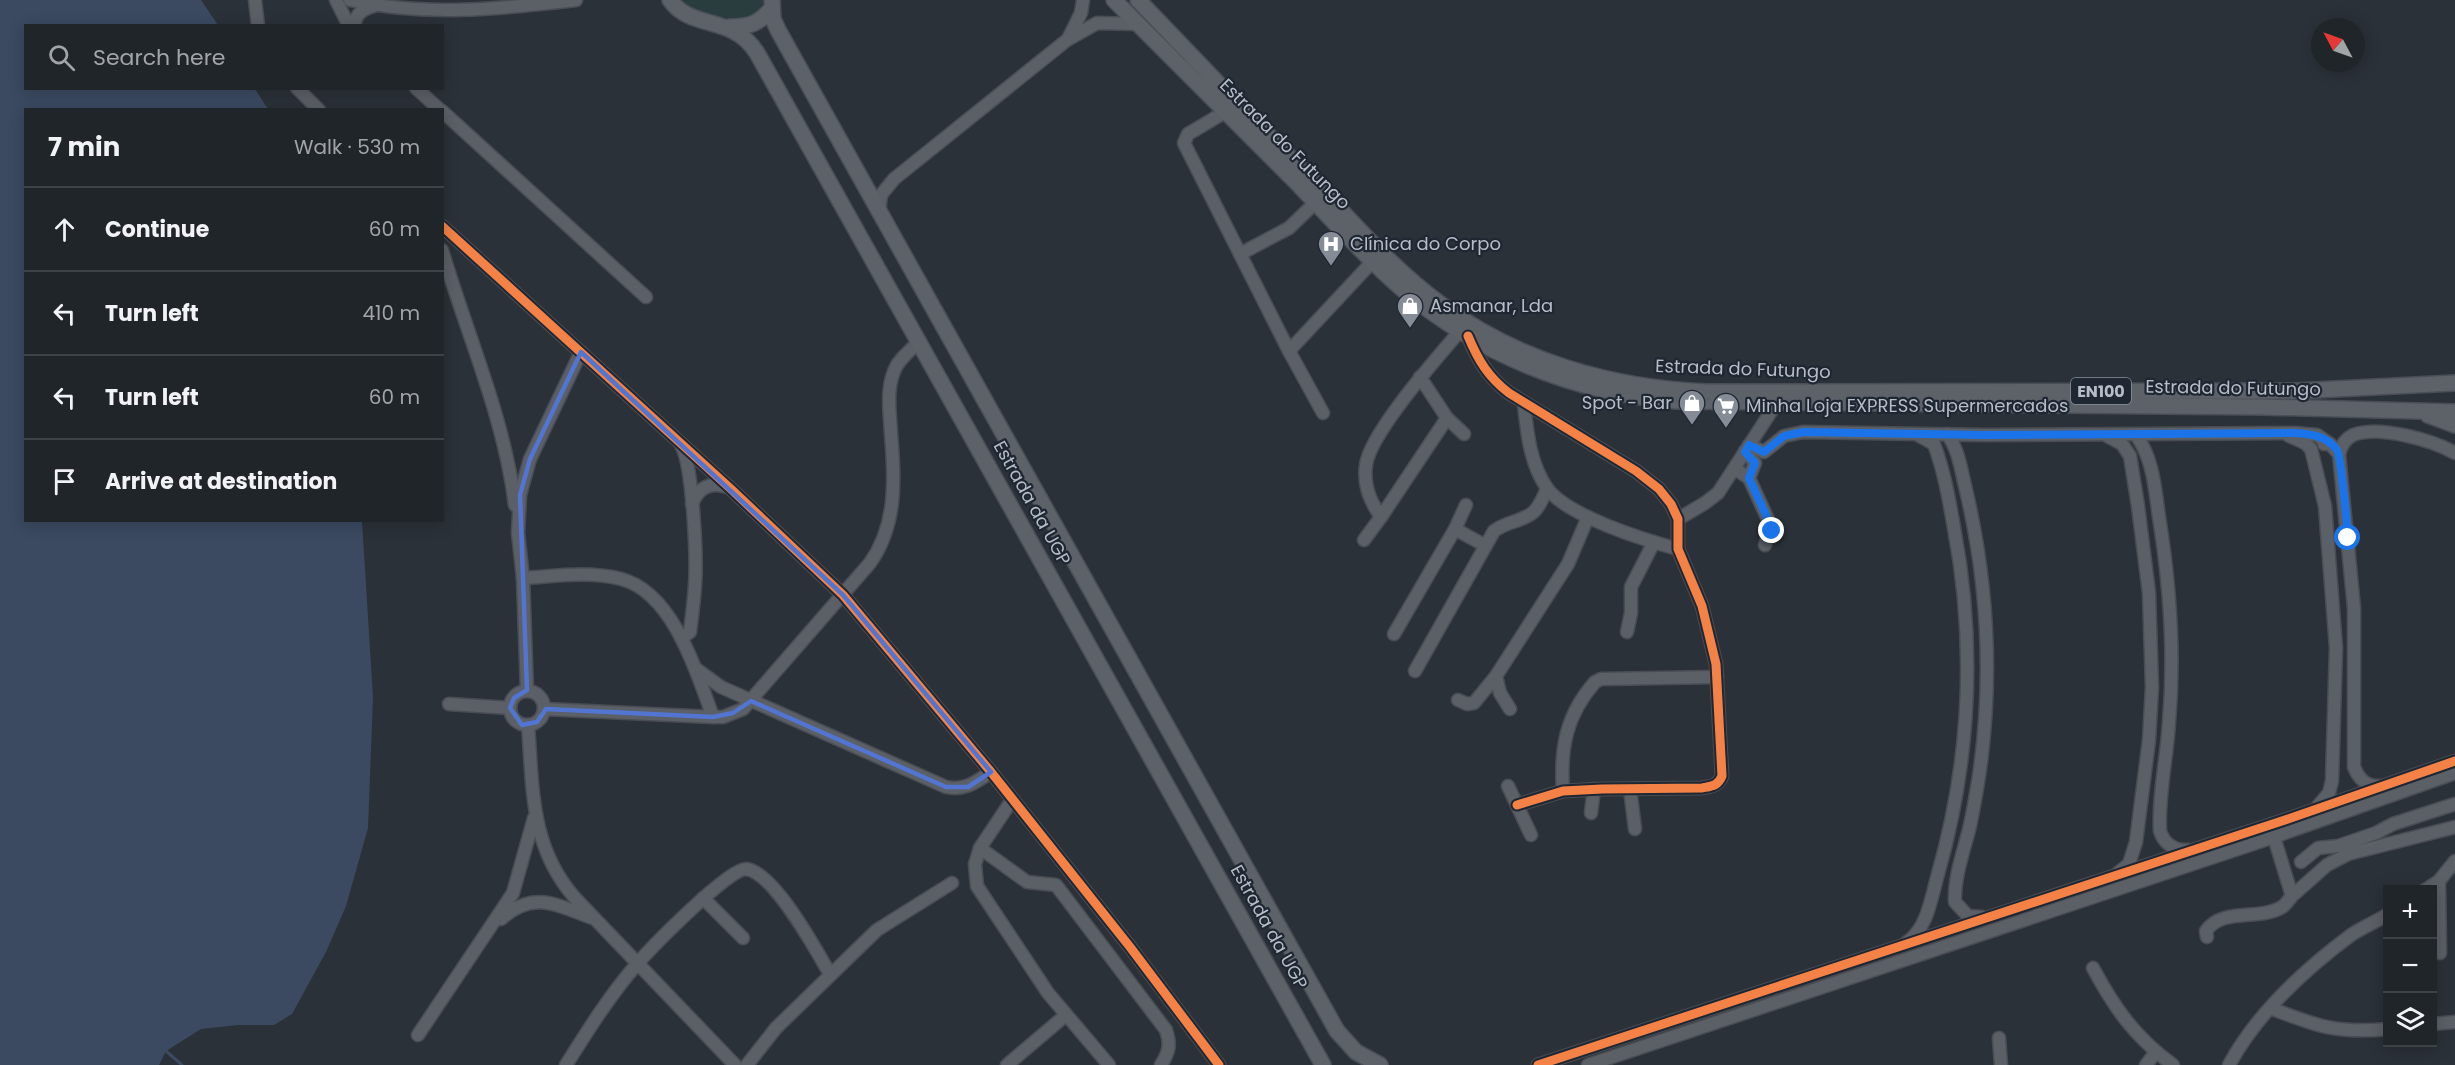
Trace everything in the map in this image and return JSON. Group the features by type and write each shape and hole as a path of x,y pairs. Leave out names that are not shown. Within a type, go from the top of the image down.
{"main road":[{"name":"Estrada do Futungo","path":"1114,0 1399,286 1463,334 1528,367 1560,378 1607,391 1676,401 1776,404 2376,409 2455,412"},
{"name":"Estrada do Futungo","path":"1138,0 1341,210 1423,290 1453,313 1496,338 1531,355 1580,373 1637,385 1707,392 2295,391 2455,383"},
{"name":"Estrada da UGP","path":"669,1 689,17 729,27 751,43 1323,1065"},
{"name":"Estrada da UGP","path":"772,4 778,30 1337,1031 1356,1052 1380,1065"},
{"path":"729,27 752,26 759,22 772,4"},
{"path":"2414,384 2455,371"},
{"path":"2413,411 2455,425"},
{"path":"1365,1065 1375,1065"}],"street":[{"path":"255,0 258,24"},
{"path":"336,0 348,24"},
{"path":"350,0 375,6 413,10 452,10 576,0"},
{"path":"1067,40 1076,27 1083,0"},
{"path":"354,24 362,10 375,6"},
{"path":"879,212 881,195 894,179 1067,40 1097,23 1138,24"},
{"path":"299,90 317,108"},
{"path":"418,90 439,108"},
{"path":"1225,112 1188,135 1184,143 1289,351 1323,413"},
{"path":"444,113 646,297"},
{"path":"859,176 866,184 876,186 894,179"},
{"path":"1240,254 1289,228 1316,202"},
{"path":"444,228 731,489 843,595 991,772 1130,947 1219,1065"},
{"path":"444,256 478,356 499,427 513,488 524,578 527,692"},
{"path":"1289,351 1373,261"},
{"path":"1381,517 1371,502 1366,486 1366,464 1372,446 1420,377 1463,334 1479,362 1493,380 1524,404 1636,471 1659,489 1671,504 1677,519 1678,549 1702,606 1717,677 1722,776 1719,782 1714,786 1702,788 1563,791 1517,805"},
{"path":"544,709 713,717 743,709 882,547 888,526 894,480 890,387 896,367 919,342"},
{"path":"519,532 520,495 530,459 581,352"},
{"path":"1420,377 1446,417 1464,434"},
{"path":"1524,404 1530,447 1536,467 1547,489 1560,502 1588,517 1678,549"},
{"path":"1677,519 1706,503 1718,493 1776,404"},
{"path":"1364,540 1446,417"},
{"path":"1747,448 1764,452 1784,436 1803,432 1984,435 2310,434 2323,438 2335,449 2353,589 2354,767 2361,780 2368,785 2381,786"},
{"path":"2335,449 2354,435 2370,433 2417,437 2455,453"},
{"path":"1896,948 1913,938 1924,922 1944,853 1960,775 1967,691 1961,561 1940,459 1934,444 1915,434"},
{"path":"1947,434 1954,444 1959,459 1972,513 1980,568 1987,657 1987,693 1979,776 1958,875 1955,902 1968,916 1978,918 1998,914"},
{"path":"1940,459 1940,450 1947,434"},
{"path":"2282,434 2305,443 2311,449 2314,458 2325,506 2333,591 2336,688 2332,781 2325,799 2310,811"},
{"path":"1959,459 1967,444 1984,435"},
{"path":"2104,435 2122,444 2130,456"},
{"path":"2107,879 2129,864 2136,842 2149,740 2151,618 2130,456 2136,435"},
{"path":"2136,435 2147,451 2149,459 2164,544 2171,618 2170,720 2160,831 2162,838 2176,849 2193,850"},
{"path":"2149,459 2152,450 2168,435"},
{"path":"678,441 685,452 688,465 695,584 690,632 681,638"},
{"path":"2314,458 2319,446 2335,449"},
{"path":"1747,448 1755,463 1749,478"},
{"path":"1735,469 1749,478 1771,526 1766,545"},
{"path":"692,507 696,494 706,486 718,484 731,489"},
{"path":"1415,671 1484,545 1494,531 1505,523 1531,514 1537,509 1547,489"},
{"path":"1394,634 1455,529 1466,505"},
{"path":"1458,700 1467,704 1474,703 1496,676 1568,564 1588,517"},
{"path":"1455,529 1484,545"},
{"path":"1627,632 1631,613 1631,587 1654,542"},
{"path":"524,578 596,575 624,580 640,588 653,599 681,638 713,717"},
{"path":"2333,591 2336,597 2346,599 2351,595 2353,589"},
{"path":"2335,627 2340,618 2346,617 2352,620 2355,626"},
{"path":"2151,618 2153,624 2162,627 2168,624 2171,618"},
{"path":"2152,654 2157,645 2169,648 2171,654"},
{"path":"1967,656 1970,662 1976,665 1982,664 1987,657"},
{"path":"695,668 721,687 946,787 956,789 968,787 991,772"},
{"path":"1496,676 1500,693 1510,709"},
{"path":"1563,791 1562,759 1569,723 1595,682 1600,679 1717,677"},
{"path":"1967,691 1970,685 1976,683 1985,687 1987,693"},
{"path":"527,692 537,694 544,709 541,718 528,725 522,725 513,718 510,708 514,698 527,692"},
{"path":"449,704 510,708"},
{"path":"528,725 535,814 543,846 557,874 565,887 735,1065"},
{"path":"1538,1065 2107,879 2455,761"},
{"path":"1588,1065 2274,837 2455,773"},
{"path":"1508,786 1531,834"},
{"path":"1591,813 1594,789"},
{"path":"1630,789 1635,829"},
{"path":"1012,800 980,848 975,864 977,886 1048,993 1108,1065"},
{"path":"2206,937 2206,931 2215,920 2258,914 2283,907 2327,865 2348,854 2455,826 2452,804 2338,846 2318,848 2301,862"},
{"path":"418,1035 513,893 535,814"},
{"path":"2274,837 2292,896"},
{"path":"2338,846 2338,859"},
{"path":"980,848 1027,882 1056,885 1166,1030 1170,1043 1169,1052 1161,1065"},
{"path":"2433,885 2439,881 2455,861"},
{"path":"566,1065 592,1024 637,964 703,898 739,869 748,869 765,882 798,918 830,974"},
{"path":"2439,881 2440,953"},
{"path":"747,1065 776,1028 878,930 952,883"},
{"path":"703,898 743,938"},
{"path":"493,926 511,910 531,901 552,903 596,920"},
{"path":"2229,1065 2239,1046 2289,988 2353,934 2383,917"},
{"path":"2093,968 2109,998 2128,1026 2173,1065"},
{"path":"2270,1008 2330,1029 2383,1029"},
{"path":"1007,1065 1060,1020"},
{"path":"2437,1024 2455,1022"},
{"path":"1999,1038 2001,1065"},
{"path":"2146,1065 2156,1052"}],"highlighted area":[{"path":"581,352 843,595 991,772 968,787 946,787 751,701 733,713 713,717 546,709 537,722 522,725 510,708 514,698 527,690 520,495 530,459"}],"shaded area":[{"path":"679,0 766,0 756,13 737,20 690,11"}],"water":[{"path":"0,0 201,0 217,24 24,24 24,90 256,90 267,108 24,108 24,522 362,522 373,697 368,828 346,906 326,952 292,1014 274,1025 238,1025 201,1029 166,1051 159,1065 0,1065"}],"waterway":[{"path":"166,1051 182,1065"}],"cycle path":[{"path":"444,228 731,489 843,595 991,772 1130,947 1219,1065"},
{"path":"1468,336 1484,368 1509,393 1636,471 1659,489 1671,504 1678,519 1678,549 1702,606 1716,664 1722,776 1717,784 1702,788 1563,791 1517,805"},
{"path":"1538,1065 2285,820 2455,761"}],"place":[{"name":"Clínica do Corpo","path":"1331,267"},
{"name":"Asmanar, Lda","path":"1410,329"},
{"name":"Spot - Bar","path":"1692,426"},
{"name":"Minha Loja EXPRESS Supermercados","path":"1726,429"}],"route":[{"path":"1772,531 1749,478 1755,463 1745,452 1749,445 1764,452 1784,436 1803,432 1984,435 2295,433 2317,435 2335,448 2339,454 2348,538"}]}
